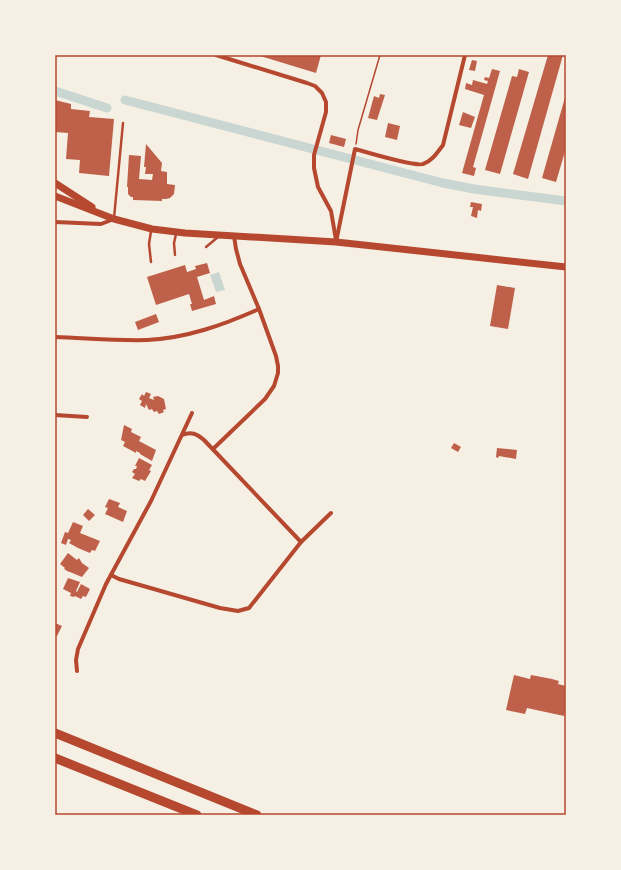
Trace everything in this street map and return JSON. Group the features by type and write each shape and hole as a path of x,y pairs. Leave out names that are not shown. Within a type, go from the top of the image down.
{"highway":[{"path":"55,733 257,815"},
{"path":"55,758 197,815"}],"main road":[{"path":"55,183 102,214"},
{"path":"55,196 114,219 152,229 176,232 336,242 566,267"}],"street":[{"path":"216,55 308,82 322,93 326,102 326,112 314,155 314,168 318,188 331,210 336,242"},
{"path":"336,242 355,149 421,165 434,157 443,146 465,55"},
{"path":"55,222 101,224 114,219"},
{"path":"213,449 265,399 274,386 278,366 276,356 259,309 240,264 234,236"},
{"path":"55,337 128,340 167,338 204,330 240,318 259,309"},
{"path":"77,671 76,660 78,650 111,575 151,501 192,413"},
{"path":"55,415 87,417"},
{"path":"182,435 191,432 204,440 301,542"},
{"path":"111,575 119,579 213,606 238,610 249,608 301,542 331,513"}],"lane":[{"path":"114,219 123,123"},
{"path":"151,262 149,244 152,229"},
{"path":"175,255 174,243 176,232"},
{"path":"206,247 220,235"}],"path":[{"path":"355,149 358,130 380,55"}],"shaded area":[{"path":"219,272 225,290 216,292 210,275"}],"building":[{"path":"257,55 321,55 316,73"},
{"path":"548,55 563,55 528,179 513,174"},
{"path":"472,60 477,61 475,71 469,70"},
{"path":"492,69 500,71 473,167 476,168 474,176 462,173 484,95 465,89 466,83 472,85 473,80 487,84 488,81 484,80 485,77 489,78"},
{"path":"519,69 529,72 500,174 485,170 512,76 517,77"},
{"path":"380,94 385,95 377,120 368,118 374,96 379,98"},
{"path":"566,94 566,148 556,182 542,178"},
{"path":"55,100 71,104 71,109 90,111 89,117 114,119 109,176 79,173 80,160 66,159 68,133 55,132"},
{"path":"463,112 475,117 471,128 459,125"},
{"path":"388,123 400,126 397,140 385,137"},
{"path":"331,135 346,139 344,147 329,143"},
{"path":"146,144 162,163 161,171 167,172 167,184 175,185 174,194 170,198 162,199 162,201 133,200 133,197 128,194 129,155 141,156 139,179 152,180 153,174 145,174 146,167 144,167"},
{"path":"471,202 482,204 481,211 478,210 477,218 471,216 473,207 470,207"},
{"path":"207,263 210,273 197,277 204,300 214,296 216,304 192,311 190,304 192,304 189,294 156,305 147,277 185,265 187,272 196,269 195,266"},
{"path":"497,285 515,288 508,329 490,326"},
{"path":"156,314 159,322 138,330 135,322"},
{"path":"146,392 151,394 149,398 154,400 153,397 158,396 164,399 166,409 163,410 164,412 159,414 157,411 154,412 152,409 149,410 146,404 145,408 140,405 142,401 139,399 142,394 144,396"},
{"path":"124,425 132,429 131,432 141,437 139,441 156,450 152,461 140,453 136,451 136,453 123,446 125,442 121,440"},
{"path":"454,443 461,447 458,452 451,448"},
{"path":"497,448 517,450 516,459 499,456 498,458 496,457"},
{"path":"139,458 152,465 149,470 151,471 145,481 141,479 139,481 132,478 135,474 132,472 136,469 137,466 135,466"},
{"path":"109,499 120,503 118,507 127,511 123,522 105,514 108,508 105,507"},
{"path":"88,509 95,515 89,521 83,515"},
{"path":"73,522 83,526 80,533 100,541 95,551 92,550 90,553 78,548 69,543 71,540 68,539 66,545 61,543 65,532 68,533"},
{"path":"68,553 77,560 79,558 82,563 89,568 82,577 69,572 60,564"},
{"path":"68,578 80,582 76,591 77,592 81,584 90,589 86,597 83,596 81,599 75,596 70,596 71,593 63,589"},
{"path":"55,623 62,626 57,636 55,635"},
{"path":"514,675 530,679 531,675 552,679 559,681 558,684 566,686 566,707 564,716 527,708 525,714 506,710"}],"waterway":[{"path":"55,91 107,108"},
{"path":"125,100 443,183 474,189 566,201"}]}
